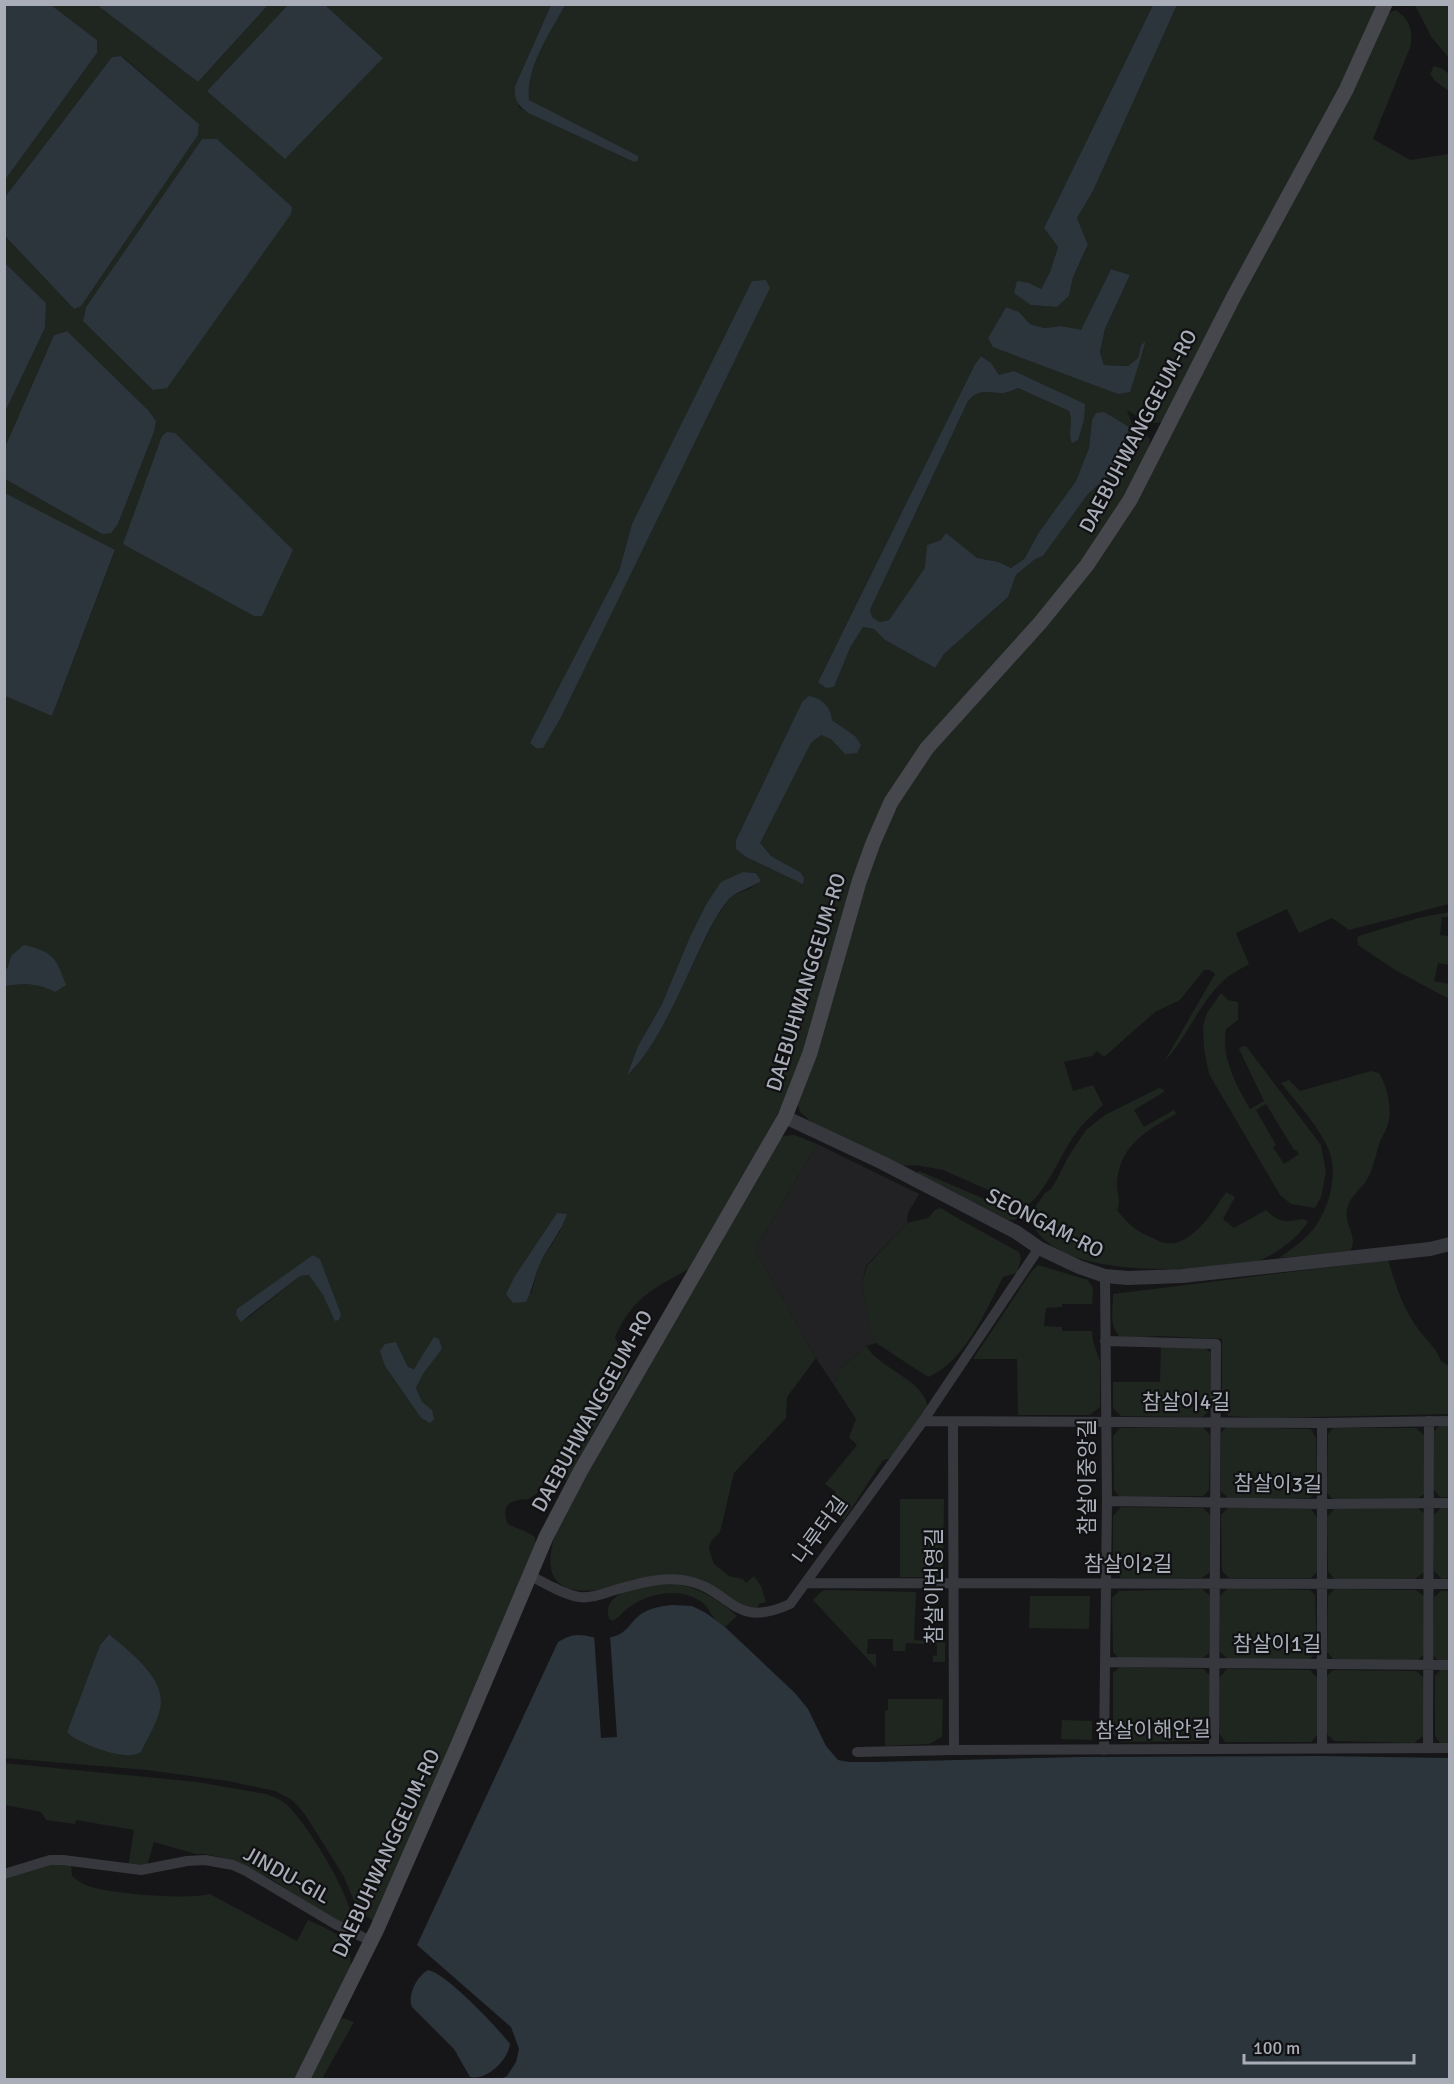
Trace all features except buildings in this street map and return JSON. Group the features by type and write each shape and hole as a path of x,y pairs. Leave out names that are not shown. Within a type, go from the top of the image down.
{"main road":[{"name":"DAEBUHWANGGEUM-RO","path":"302,2079 371,1941 457,1747 529,1575 581,1470 785,1117 810,1053 866,863 891,802 927,748 1040,623 1087,565 1130,500 1234,296 1346,90 1385,4"}],"street":[{"name":"SEONGAM-RO","path":"785,1117 884,1163 1016,1232 1039,1248 1079,1267 1105,1276 1128,1278 1182,1275 1430,1249 1449,1244"},
{"name":"나루터길","path":"529,1575 569,1594 582,1597 596,1596 635,1584 672,1578 699,1582 742,1611 758,1614 777,1610 790,1604 922,1421 1039,1248"},
{"name":"참살이중앙길","path":"1104,1750 1107,1501 1105,1276"},
{"path":"1105,1341 1216,1344 1214,1748"},
{"name":"참살이4길","path":"922,1421 1322,1423 1449,1421"},
{"path":"1428,1748 1429,1421"},
{"name":"참살이번영길","path":"953,1422 954,1750"},
{"path":"1322,1423 1322,1748"},
{"name":"참살이3길","path":"1107,1501 1449,1503"},
{"name":"참살이2길","path":"806,1583 1449,1584"},
{"name":"참살이1길","path":"1105,1662 1449,1665"},
{"name":"참살이해안길","path":"857,1752 1449,1748"},
{"name":"JINDU-GIL","path":"4,1874 50,1860 141,1870 197,1860 223,1863 246,1871 335,1924 371,1941"}],"shaded area":[{"path":"5,4 51,5 97,40 97,53 5,180"},
{"path":"289,4 325,5 383,58 285,159 207,91"},
{"path":"51,5 97,5 198,82 268,5 289,5 207,91 383,58 325,5 551,5 515,86 519,107 634,162 529,100 529,87 535,63 565,5 1153,5 1044,228 1058,247 1050,272 1041,289 1028,283 1031,305 1057,307 1069,296 1073,277 1088,246 1077,218 1093,191 1177,5 1380,5 1340,91 1164,421 1149,422 1127,410 1134,429 1143,432 1150,439 1148,452 1108,527 1070,578 899,777 881,807 867,844 809,1040 783,1105 689,1269 645,1296 622,1324 615,1337 627,1372 567,1480 549,1480 534,1495 527,1499 514,1501 506,1508 508,1524 535,1537 536,1546 374,1921 359,1912 343,1875 304,1813 292,1800 275,1791 228,1781 147,1770 5,1758 5,986 30,984 55,992 11,956 5,970 5,696 52,716 115,551 5,493 5,479 102,534 118,524 154,432 156,421 149,411 66,331 54,335 5,447 5,412 45,328 46,303 5,263 5,236 74,309 198,135 199,124 122,56 112,57 5,197 5,180 97,53 97,40","holes":["202,139 217,139 291,207 83,321 86,307","1111,269 1130,275 1105,329 1100,352 1104,365 1128,366 1138,358 1141,345 1146,342 1137,368 1118,394 988,338 1006,307 1019,312 1030,324 1044,328 1061,326 1081,331","769,288 619,571 632,524","981,356 991,363 999,375 1085,404 1073,422 1069,411 1018,388 1004,393 977,394 968,401 870,610 872,617 880,622 889,620 926,568 927,545 941,540 977,558 999,562 1011,568 1025,558 1039,532 1076,481 1089,448 1092,421 1116,469 1088,494 1043,556 1034,560 1016,575 1008,597 944,654 935,668 885,640 874,629 863,627 850,648 834,687 818,682","802,702 855,736 831,739 821,734 811,743 759,843 771,856 800,872 803,883 746,857 736,840","743,872 756,873 761,881 731,896 715,919 666,1020 628,1075 638,1046 662,1004 689,939 733,878","562,1228 539,1264 531,1294 515,1276","313,1255 320,1259 341,1314 323,1295 310,1275 300,1276 241,1321","396,1342 408,1367 414,1369 424,1356 442,1349 423,1374 416,1388 422,1402 421,1418 385,1366","108,1634 149,1671 67,1732 100,1645"]},
{"path":"97,5 268,5 198,82"},
{"path":"551,5 565,5 535,63 529,87 529,100 638,156 638,161 634,162 528,113 517,101 515,86"},
{"path":"1153,5 1177,5 1093,191 1077,218 1088,245 1073,277 1069,296 1057,307 1031,305 1014,293 1017,281 1029,283 1041,289 1050,272 1058,247 1044,228"},
{"path":"1415,5 1449,5 1449,58 1432,38"},
{"path":"1396,10 1409,25 1411,45 1373,139 1410,160 1449,154 1449,904 1349,930 1332,918 1299,933 1287,909 1236,933 1249,964 1228,977 1214,991 1164,1062 1215,974 1210,970 1204,970 1180,1000 1155,1012 1104,1057 1097,1051 1092,1056 1064,1062 1073,1091 1093,1085 1103,1105 1077,1132 1038,1195 1025,1206 943,1170 916,1165 902,1166 832,1134 800,1112 797,1102 875,852 888,820 928,754 1083,581 1389,13"},
{"path":"121,56 199,124 198,135 81,306 74,309 5,236 5,197 112,57"},
{"path":"1434,66 1449,74 1449,91 1435,81 1430,74"},
{"path":"202,139 217,139 292,207 291,214 167,388 153,390 83,321 86,307"},
{"path":"5,263 46,303 45,328 5,412"},
{"path":"1111,269 1130,275 1105,329 1100,352 1104,365 1128,366 1138,358 1141,345 1146,341 1130,392 1118,394 993,347 988,338 1006,307 1019,312 1030,324 1044,328 1061,326 1081,330"},
{"path":"766,280 770,288 560,719 543,748 536,748 530,743 619,571 632,524 752,281"},
{"path":"67,331 149,411 156,421 154,432 118,524 111,533 102,534 5,479 5,447 54,335"},
{"path":"981,356 991,363 999,375 1014,371 1085,404 1084,420 1078,440 1072,443 1069,411 1018,388 1004,393 977,394 968,401 870,610 872,617 880,622 889,620 925,568 927,545 941,540 946,533 977,558 999,562 1011,568 1025,558 1039,532 1076,481 1089,448 1092,420 1096,413 1104,412 1129,427 1116,469 1088,494 1043,556 1034,560 1016,575 1008,597 944,654 935,668 885,640 874,629 863,627 850,648 834,687 826,688 818,682"},
{"path":"167,432 175,433 293,550 262,616 254,616 123,544 162,436"},
{"path":"5,493 115,550 52,716 5,696"},
{"path":"809,696 825,704 832,720 855,736 861,745 857,753 845,754 831,739 821,735 811,743 760,843 771,856 800,872 804,878 803,884 746,857 736,849 736,840 802,702"},
{"path":"743,872 756,873 761,881 731,897 721,910 659,1032 639,1063 627,1076 638,1046 662,1004 707,903 721,882"},
{"path":"1449,912 1449,917 1442,917 1440,935 1449,936 1449,965 1438,963 1434,981 1449,984 1449,999 1395,970 1358,945 1357,937 1362,935 1418,918"},
{"path":"24,945 41,950 52,957 66,985 55,992 30,984 5,986 5,970 11,956"},
{"path":"1221,993 1228,1000 1238,1002 1238,1020 1226,1029 1226,1050 1235,1081 1250,1109 1264,1101 1239,1049 1246,1046 1321,1145 1326,1172 1321,1197 1315,1208 1291,1204 1280,1195 1209,1074 1204,1049 1203,1026 1207,1013","holes":["1266,1104 1294,1150 1299,1154 1284,1164 1273,1147 1276,1145 1256,1110"]},
{"path":"1371,1071 1379,1073 1385,1086 1389,1099 1389,1120 1369,1176 1347,1210 1347,1221 1353,1241 1350,1251 1279,1258 1295,1247 1317,1224 1326,1206 1333,1177 1328,1148 1306,1114 1281,1083 1289,1080 1300,1091"},
{"path":"1159,1088 1164,1092 1134,1110 1144,1127 1174,1110 1176,1114 1136,1140 1123,1158 1117,1182 1119,1203 1117,1210 1121,1215 1147,1236 1162,1242 1176,1243 1201,1226 1226,1192 1235,1197 1223,1219 1234,1228 1266,1210 1279,1220 1304,1219 1308,1222 1292,1240 1279,1250 1254,1262 1201,1268 1145,1269 1086,1260 1061,1251 1042,1237 1030,1218 1033,1210 1045,1193 1051,1189 1086,1130 1105,1115"},
{"path":"795,1135 817,1144 755,1250 816,1358 787,1397 786,1418 734,1473 720,1532 711,1541 709,1549 714,1564 729,1576 743,1579 746,1583 754,1576 761,1586 766,1602 749,1610 709,1584 684,1576 592,1590 572,1589 557,1581 550,1564 555,1535 606,1438 775,1143 784,1136"},
{"path":"817,1144 919,1194 908,1213 907,1223 866,1266 862,1283 870,1331 876,1343 866,1346 839,1370 834,1385 816,1358 755,1250"},
{"path":"919,1171 1008,1209 1020,1211 1019,1215 1015,1220 1009,1220 918,1174"},
{"path":"941,1208 1019,1252 1021,1259 1017,1273 1003,1277 982,1319 964,1347 941,1370 928,1377 876,1343 870,1331 862,1283 867,1266 907,1223 928,1218 936,1209"},
{"path":"557,1213 567,1214 539,1266 528,1298 526,1302 513,1303 506,1294 515,1276"},
{"path":"313,1255 320,1259 341,1314 339,1320 335,1321 323,1295 309,1275 300,1276 241,1322 236,1315 237,1309"},
{"path":"1388,1260 1399,1294 1411,1318 1441,1361 1449,1366 1449,1414 1265,1418 1229,1416 1222,1410 1222,1339 1160,1336 1122,1338 1113,1324 1113,1294"},
{"path":"1038,1265 1088,1280 1093,1288 1092,1304 1062,1304 1062,1307 1046,1308 1044,1326 1062,1327 1062,1331 1092,1331 1100,1362 1100,1407 1090,1415 1018,1415 1017,1359 973,1359"},
{"path":"434,1337 439,1339 442,1349 423,1374 416,1388 422,1402 432,1410 434,1419 430,1423 421,1418 385,1366 380,1351 385,1344 396,1342 408,1367 414,1369"},
{"path":"866,1346 881,1362 910,1381 924,1397 928,1407 893,1458 883,1460 844,1520 823,1505 836,1492 825,1484 857,1445 849,1437 856,1419 834,1385 839,1370"},
{"path":"1161,1346 1203,1346 1211,1353 1211,1409 1202,1417 1121,1416 1113,1408 1113,1382 1160,1382"},
{"path":"1441,1425 1449,1425 1449,1497 1440,1497 1434,1490 1434,1431"},
{"path":"1203,1427 1210,1435 1209,1490 1203,1496 1120,1497 1114,1490 1113,1436 1120,1428"},
{"path":"1226,1427 1311,1429 1316,1438 1317,1492 1310,1498 1228,1498 1221,1491 1221,1433"},
{"path":"1333,1428 1416,1428 1424,1435 1424,1494 1417,1499 1334,1500 1327,1493 1328,1434"},
{"path":"900,1499 944,1499 943,1572 936,1577 900,1577"},
{"path":"1121,1507 1203,1508 1210,1515 1210,1572 1202,1578 1121,1578 1113,1570 1113,1516"},
{"path":"1229,1507 1311,1509 1317,1518 1317,1572 1311,1578 1229,1578 1222,1571 1221,1515"},
{"path":"1416,1507 1425,1514 1424,1572 1415,1579 1334,1579 1328,1571 1327,1517 1334,1509"},
{"path":"1441,1508 1449,1508 1449,1578 1442,1579 1434,1571 1434,1515"},
{"path":"675,1584 693,1588 708,1595 737,1616 725,1627 715,1619 704,1604 695,1598 667,1593 639,1601 613,1621 609,1619 608,1608 620,1594 643,1587"},
{"path":"1228,1588 1310,1590 1315,1595 1317,1653 1309,1660 1228,1659 1220,1652 1220,1596"},
{"path":"1202,1589 1210,1596 1209,1653 1202,1659 1119,1659 1113,1652 1112,1598 1119,1591"},
{"path":"1334,1589 1416,1590 1424,1596 1424,1654 1417,1661 1334,1660 1327,1652 1328,1596"},
{"path":"822,1591 916,1592 914,1640 945,1642 945,1662 933,1662 933,1656 937,1655 937,1645 906,1643 905,1651 893,1651 893,1639 868,1639 867,1654 876,1654 876,1668 813,1600"},
{"path":"1441,1591 1449,1591 1449,1661 1439,1661 1433,1655 1434,1597"},
{"path":"1030,1596 1090,1596 1089,1629 1029,1628"},
{"path":"672,1605 692,1606 725,1627 795,1693 808,1709 826,1746 838,1760 876,1762 1081,1757 1320,1756 1449,1758 1449,2079 501,2079 507,2076 516,2062 519,2049 511,2027 417,1945 558,1642 574,1635 612,1637 625,1630 644,1612"},
{"path":"109,1634 145,1667 158,1687 161,1698 154,1725 141,1752 134,1755 116,1754 97,1748 79,1741 67,1732 100,1645"},
{"path":"1120,1667 1203,1669 1210,1676 1210,1734 1203,1741 1121,1742 1113,1734 1113,1673"},
{"path":"1227,1669 1310,1670 1318,1679 1318,1734 1311,1742 1225,1742 1219,1733 1219,1678"},
{"path":"1333,1670 1416,1671 1424,1678 1423,1736 1414,1743 1334,1741 1327,1734 1326,1677"},
{"path":"1440,1670 1449,1670 1449,1743 1440,1743 1435,1736 1435,1676"},
{"path":"888,1699 943,1699 942,1737 929,1744 885,1746 885,1711 888,1710"},
{"path":"1062,1720 1092,1721 1092,1740 1061,1739"},
{"path":"4,1763 197,1782 277,1798 295,1814 316,1842 344,1894 352,1920 344,1923 323,1913 273,1880 236,1861 196,1854 154,1842 147,1866 128,1866 134,1830 76,1820 75,1824 46,1820 41,1812 5,1805"},
{"path":"71,1864 72,1876 88,1886 99,1889 149,1895 199,1896 210,1894 297,1941 308,1920 339,1936 348,1949 351,1968 295,2079 5,2079 4,1877 47,1865"},
{"path":"428,1970 436,1973 459,1991 484,2014 510,2044 501,2063 490,2073 470,2077 454,2049 412,2007 411,1997 414,1986"},
{"path":"343,2018 354,2022 322,2079 309,2080 337,2022"}],"pier":[{"path":"594,1634 610,1635 617,1737 601,1738"}]}
